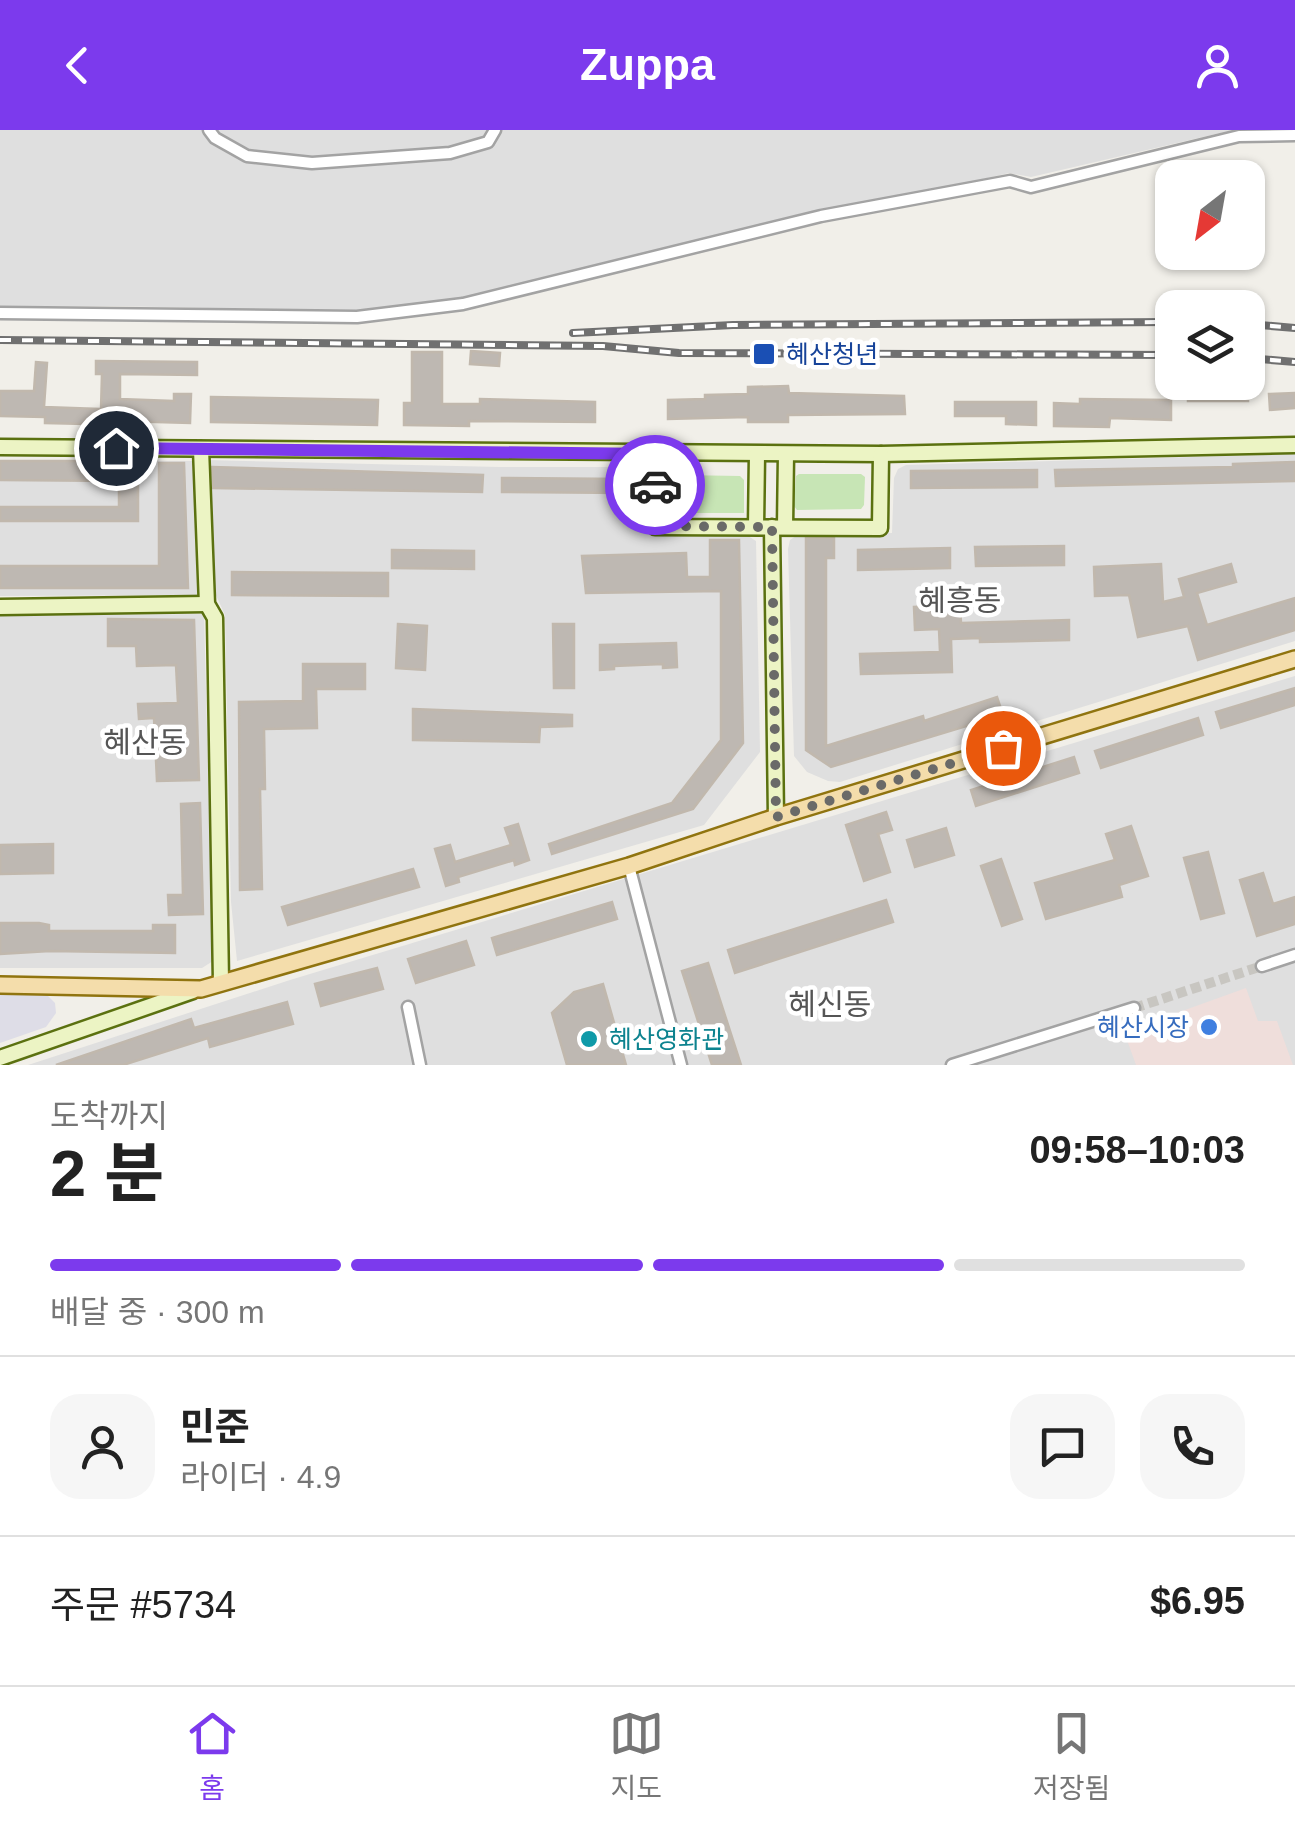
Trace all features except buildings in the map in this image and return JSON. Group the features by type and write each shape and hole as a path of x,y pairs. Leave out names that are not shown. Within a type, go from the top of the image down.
{"main road":[{"path":"0,446 881,454 1295,445"},
{"path":"200,449 207,604 215,618 221,982"},
{"path":"655,454 655,526 880,528 881,454"},
{"path":"756,454 772,527 776,817"},
{"path":"772,527 786,454"},
{"path":"0,607 207,604"},
{"path":"0,1058 26,1058 201,988 630,866 776,817 1295,659"},
{"path":"0,986 201,988"}],"street":[{"path":"209,130 214,138 247,156 312,163 450,153 488,142 495,130"},
{"path":"0,313 357,317 463,304 821,216 1010,181 1031,187 1254,132 1295,135"},
{"path":"630,866 681,1065"},
{"path":"1262,966 1295,955"},
{"path":"408,1008 420,1065"},
{"path":"952,1065 1134,1008"}],"shaded area":[{"path":"0,130 1233,130 1031,177 1009,173 519,286 441,302 361,311 0,307"},
{"path":"1295,454 1295,641 840,782 807,772 794,756 790,540 796,536 892,533 894,478 898,469 906,465"},
{"path":"0,460 195,461 197,595 0,596"},
{"path":"206,460 631,467 650,480 651,535 745,534 756,541 760,752 704,825 237,961 231,902 225,615 215,593"},
{"path":"204,614 213,961 202,968 0,968 0,616"},
{"path":"1295,676 1295,1065 28,1065 290,980"},
{"name":"혜산시장","path":"1246,988 1258,1021 1277,1021 1293,1065 1136,1065 1124,1032"},
{"path":"0,992 44,992 55,1003 56,1013 46,1027 0,1043"}],"green space":[{"path":"799,474 861,474 865,477 864,505 861,509 797,510 794,506"},
{"path":"681,475 740,476 744,480 744,513 682,513 678,509"}],"tunnel":[{"path":"1134,1008 1262,966"}],"railway":[{"path":"573,333 733,325 1155,322"},
{"path":"1265,325 1295,328"},
{"path":"0,340 603,346 679,353 1155,355"},
{"path":"1265,359 1295,362"}],"way so far":[{"path":"655,485 655,526 772,527 776,817 1003,748"}],"place":[{"name":"혜산청년","path":"764,354"},
{"name":"혜산시장","path":"1209,1027"},
{"name":"혜산영화관","path":"589,1039"}],"district":[{"name":"혜흥동","path":"960,600"},
{"name":"혜산동","path":"145,742"},
{"name":"혜신동","path":"830,1004"}],"route":[{"path":"116,448 655,454 655,485"}]}
